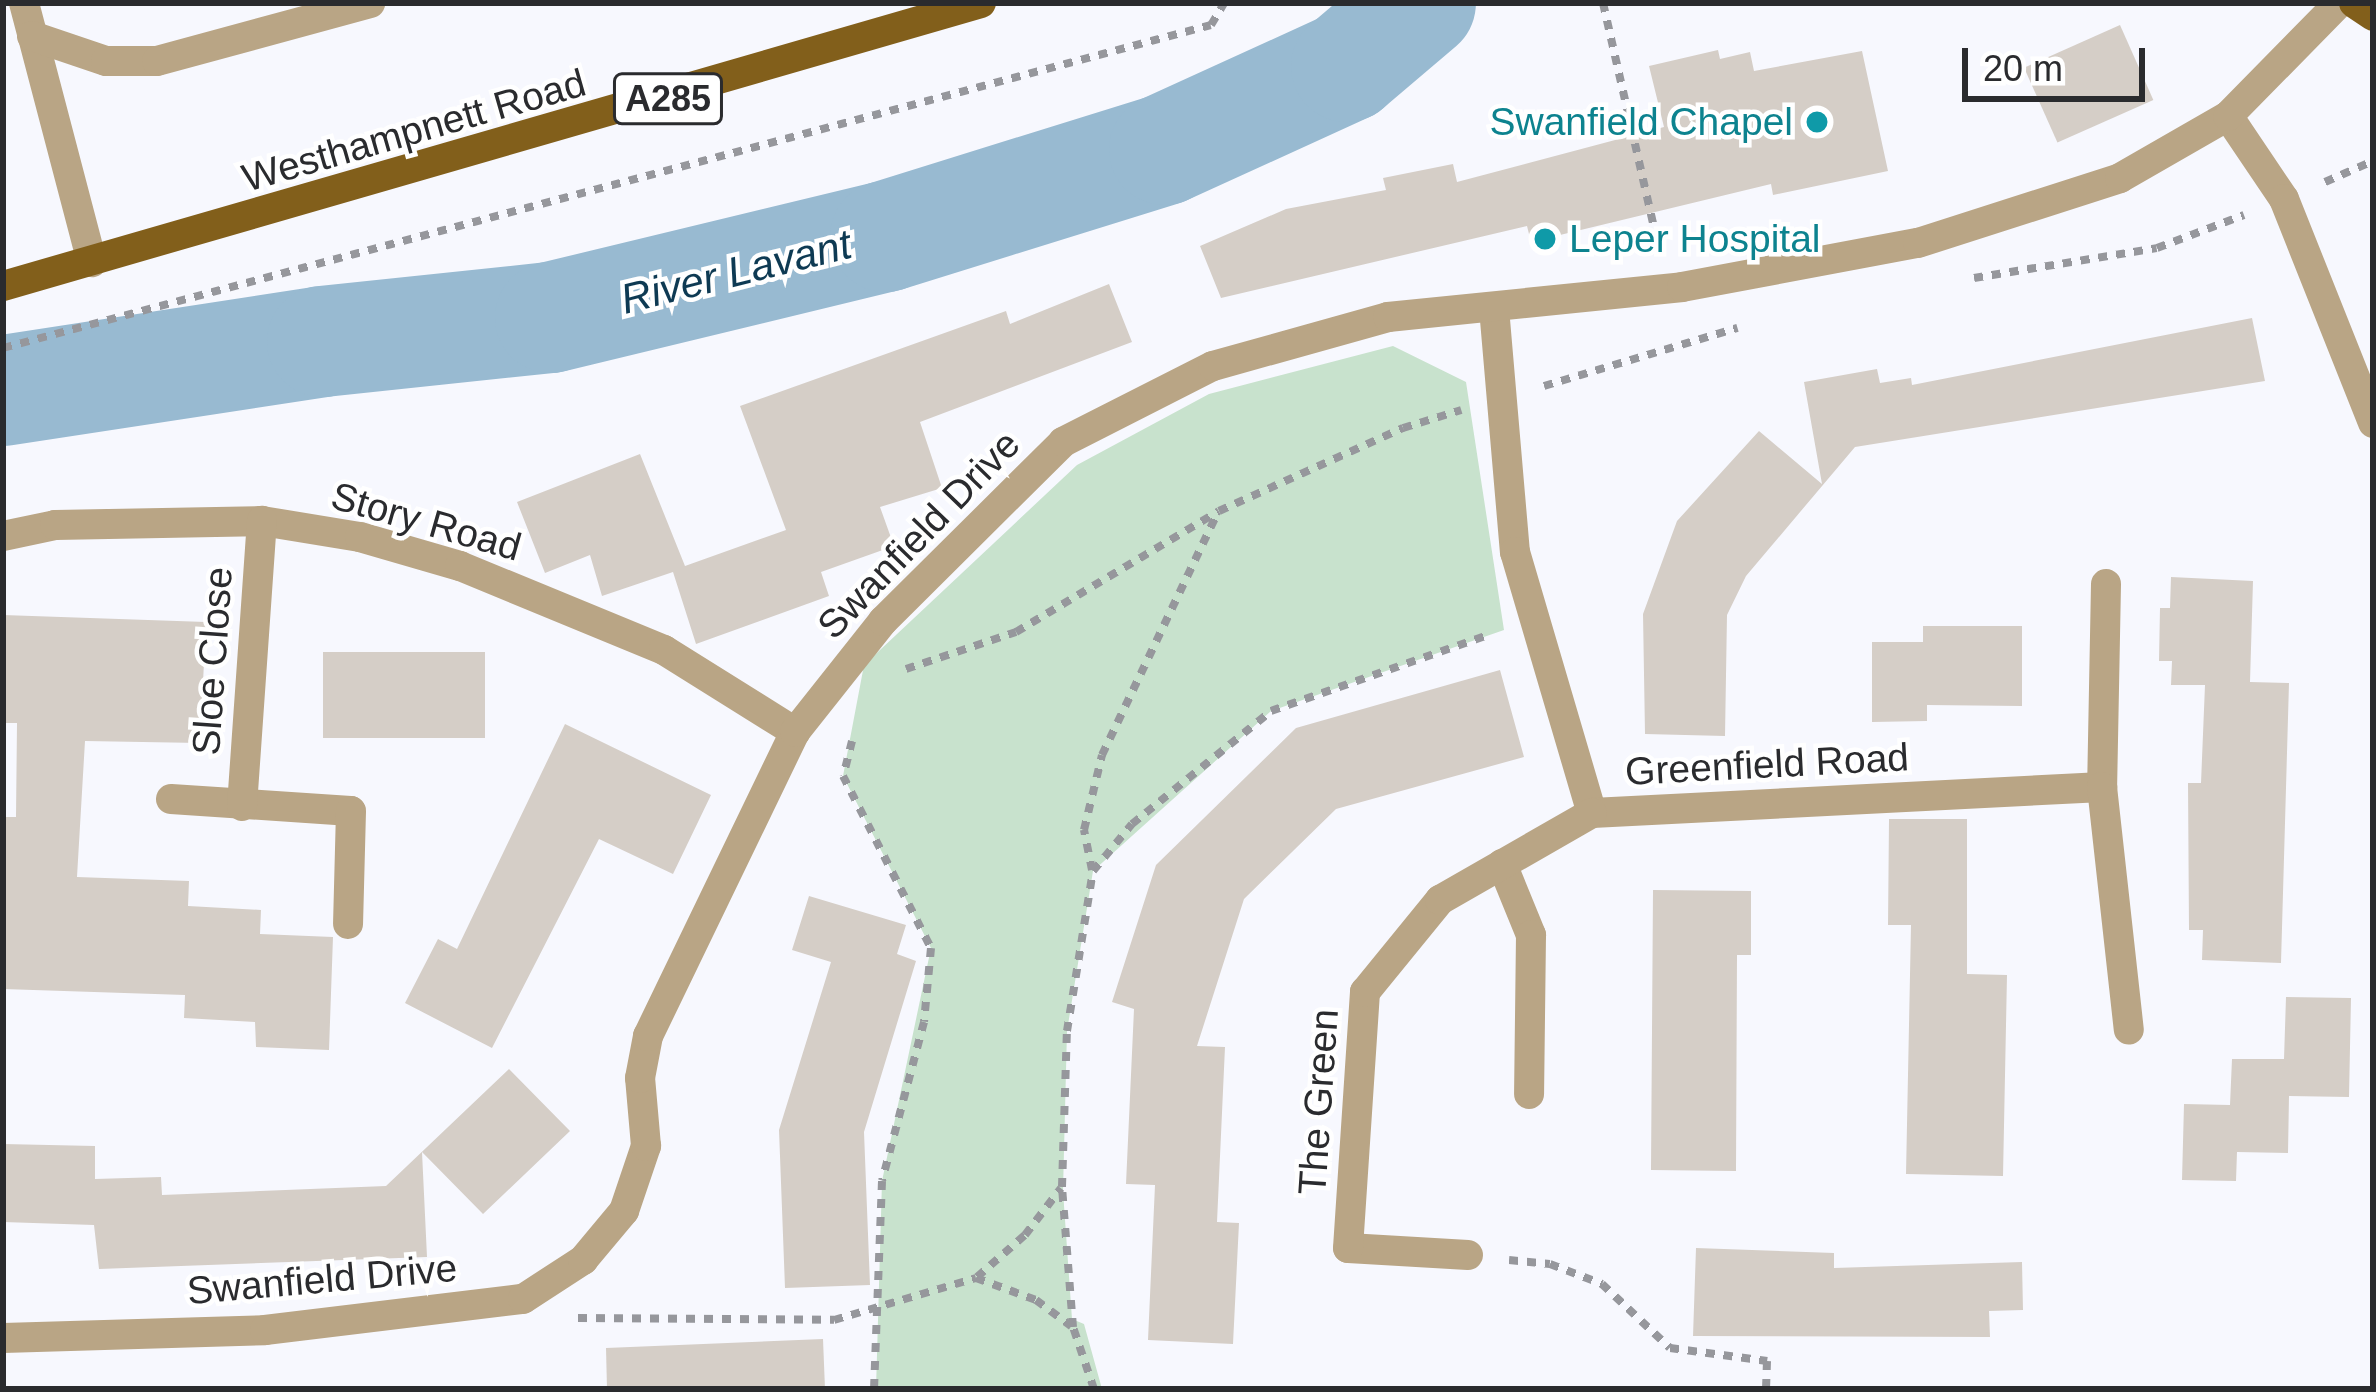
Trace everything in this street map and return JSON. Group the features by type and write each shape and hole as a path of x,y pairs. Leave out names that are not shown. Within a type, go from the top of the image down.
{"main road":[{"name":"Westhampnett Road","path":"3,286 981,3"},
{"path":"2354,3 2373,16"}],"street":[{"path":"24,3 92,262"},
{"path":"32,36 106,61 157,61 370,3"},
{"name":"Swanfield Drive","path":"3,1338 265,1330 523,1299 583,1259 624,1211 646,1146 640,1078 648,1036 795,732 883,621 1063,442 1213,365 1388,317 1667,288 1918,243 2120,178 2228,116 2339,3"},
{"path":"2228,116 2284,200 2373,422"},
{"name":"Greenfield Road","path":"1494,308 1496,400 1514,552 1592,813 2102,787"},
{"name":"Story Road","path":"3,536 55,525 262,520 360,537 550,600 664,650 795,732"},
{"name":"Sloe Close","path":"242,806 262,520"},
{"path":"2106,584 2102,787 2128,1030"},
{"name":"Sloe Close","path":"171,799 351,811 348,924"},
{"name":"The Green","path":"1468,1256 1348,1247 1365,992 1440,900 1592,813"},
{"path":"1502,865 1531,935 1529,1094"}],"path":[{"path":"3,348 1211,25 1224,3"},
{"path":"1603,3 1667,288"},
{"path":"1970,279 2157,248 2373,161"},
{"path":"887,676 1016,632 1219,511 1403,428 1760,320"},
{"path":"1094,1389 1072,1327 1062,1187 1067,1031 1093,871 1084,830 1102,755 1219,511"},
{"path":"1093,871 1132,824 1271,711 1532,620"},
{"path":"854,729 843,776 931,948 924,1022 882,1181 874,1389"},
{"path":"523,1299 579,1318 834,1320 976,1278 1025,1235 1062,1187"},
{"path":"1468,1256 1550,1264 1602,1284 1670,1348 1767,1360 1766,1389"},
{"path":"976,1278 1036,1300 1072,1327"}],"green space":[{"path":"1393,346 1466,382 1504,630 1271,711 1093,871 1067,1031 1063,1191 1072,1319 1084,1324 1102,1389 876,1389 882,1181 931,948 843,776 864,665 1077,465 1209,394"}],"building":[{"path":"2120,25 2153,100 2057,143 2024,68"},
{"path":"1718,50 1720,59 1750,52 1754,71 1862,51 1888,171 1773,195 1771,184 1531,242 1527,226 1221,298 1200,246 1286,209 1386,190 1383,178 1453,164 1457,182 1664,127 1649,66"},
{"path":"1109,284 1132,342 920,422 942,488 880,507 894,546 821,572 829,596 696,644 673,572 602,596 590,555 545,573 517,502 640,454 685,566 786,530 740,406 1006,311 1010,324"},
{"path":"2252,318 2265,381 1855,447 1746,576 1727,615 1725,736 1645,734 1643,614 1677,521 1759,431 1822,484 1804,382 1877,369 1880,383 1911,378 1912,385"},
{"path":"2171,577 2253,581 2250,682 2289,683 2281,963 2202,960 2203,930 2189,930 2188,783 2201,783 2205,685 2171,685 2172,661 2159,661 2160,608 2170,608"},
{"path":"3,615 206,622 200,743 85,741 77,877 189,881 188,906 261,910 260,934 333,937 329,1050 256,1047 255,1022 184,1018 185,995 3,989 3,817 16,817 17,723 3,723"},
{"path":"1923,626 2022,626 2022,706 1927,705 1927,721 1872,722 1872,642 1923,642"},
{"path":"323,652 485,652 485,738 323,738"},
{"path":"1500,670 1524,757 1336,809 1244,899 1197,1046 1225,1047 1217,1222 1239,1223 1233,1344 1148,1340 1155,1185 1126,1184 1134,1009 1112,1002 1156,865 1296,728"},
{"path":"565,724 711,795 673,874 599,839 492,1048 405,1003 438,939 457,949"},
{"path":"1889,819 1967,819 1967,974 2007,975 2003,1176 1906,1174 1911,925 1888,925"},
{"path":"1653,890 1751,891 1751,955 1737,955 1736,1171 1651,1170"},
{"path":"809,896 906,925 897,954 916,961 864,1132 870,1285 785,1288 779,1130 831,962 792,950"},
{"path":"2286,997 2351,998 2349,1097 2289,1096 2288,1153 2237,1152 2236,1181 2182,1180 2184,1104 2230,1105 2232,1059 2284,1059"},
{"path":"509,1069 570,1131 483,1214 422,1152 427,1257 99,1269 94,1225 3,1222 3,1144 95,1146 95,1179 161,1177 162,1195 386,1186"},
{"path":"1696,1248 1834,1253 1834,1268 2022,1262 2023,1310 1989,1311 1990,1337 1693,1336"},
{"path":"823,1339 825,1389 607,1389 606,1348"}],"waterway":[{"name":"River Lavant","path":"3,390 322,341 550,317 885,236 1164,149 1346,66 1420,3"}],"place":[{"name":"Swanfield Chapel","path":"1817,122"},
{"name":"Leper Hospital","path":"1545,239"}]}
